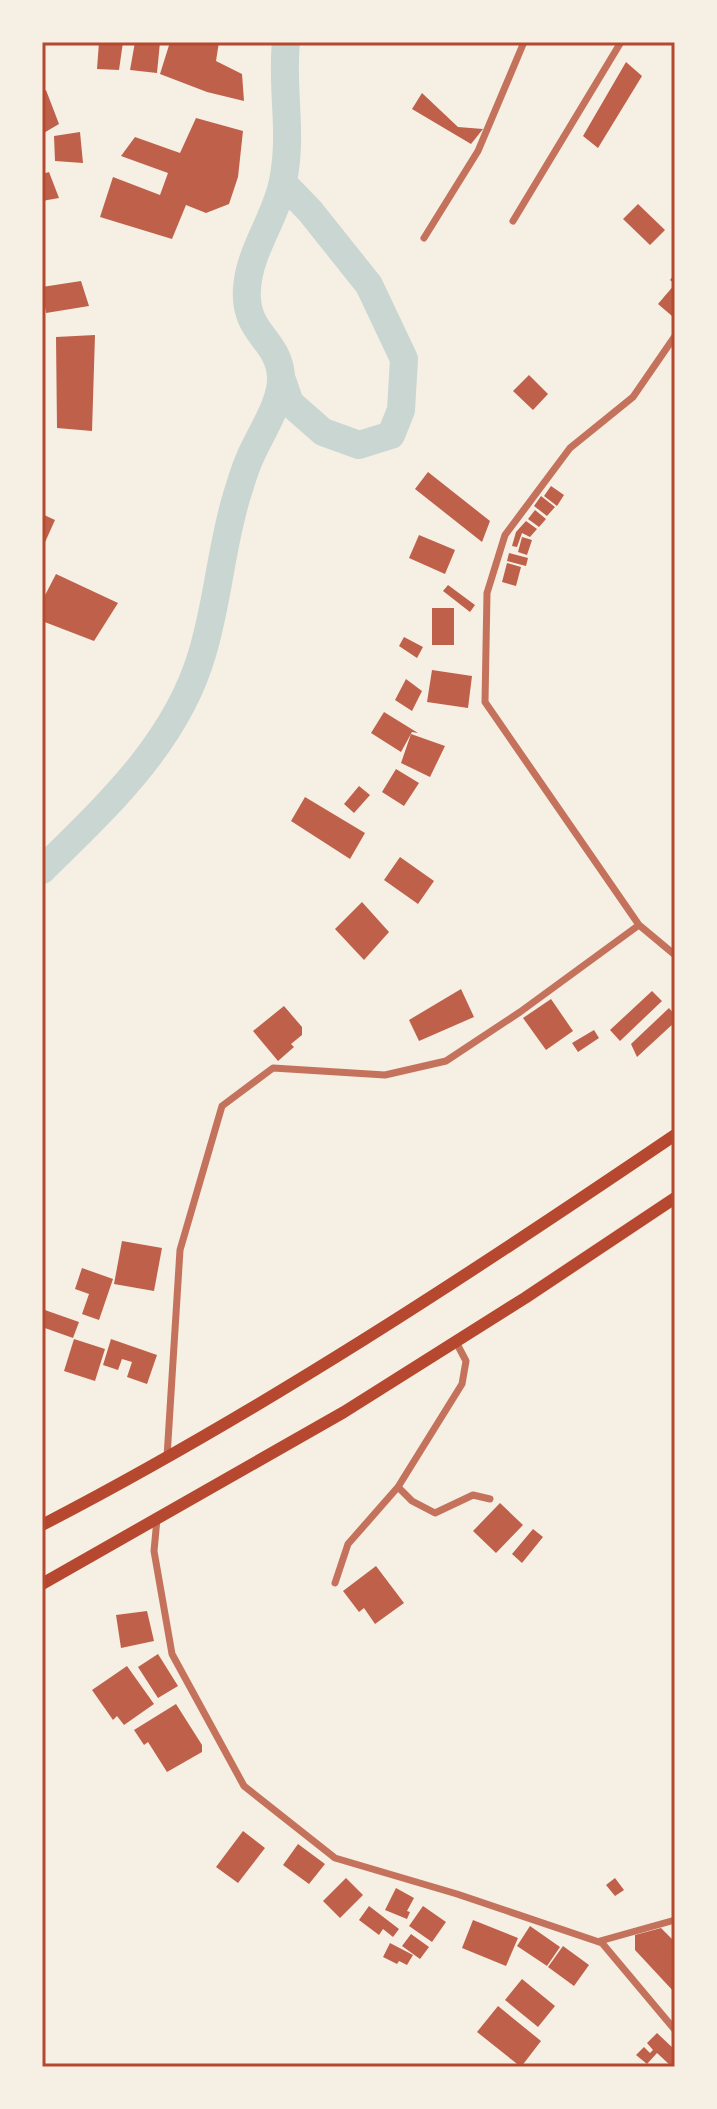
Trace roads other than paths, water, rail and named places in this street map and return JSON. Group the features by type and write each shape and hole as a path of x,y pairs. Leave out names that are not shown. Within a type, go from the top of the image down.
{"highway":[{"path":"42,1525 283,1390 531,1232 675,1135"},
{"path":"42,1584 344,1412 675,1198"}],"street":[{"path":"424,238 478,151 524,42"},
{"path":"513,221 621,42"},
{"path":"675,336 633,397 570,448 505,535 487,593 485,702 639,925 675,955"},
{"path":"167,1457 180,1250 222,1106 273,1068 385,1075 446,1061 520,1012 639,925"},
{"path":"335,1583 348,1544 398,1487 462,1384 466,1361 456,1342"},
{"path":"398,1487 412,1501 435,1513 473,1495 490,1499"},
{"path":"157,1519 154,1551 172,1654 244,1786 335,1858 457,1894 602,1943 675,2030"},
{"path":"597,1941 675,1920"}],"waterway":[{"path":"42,870 136,772 157,745 190,686 212,615 237,495 247,464 278,397 281,386 279,363 251,316 247,289 252,261 280,195 286,163 286,42"},
{"path":"281,377 290,403 323,432 359,445 391,435 401,410 404,359 369,285 310,211 283,183"}]}
